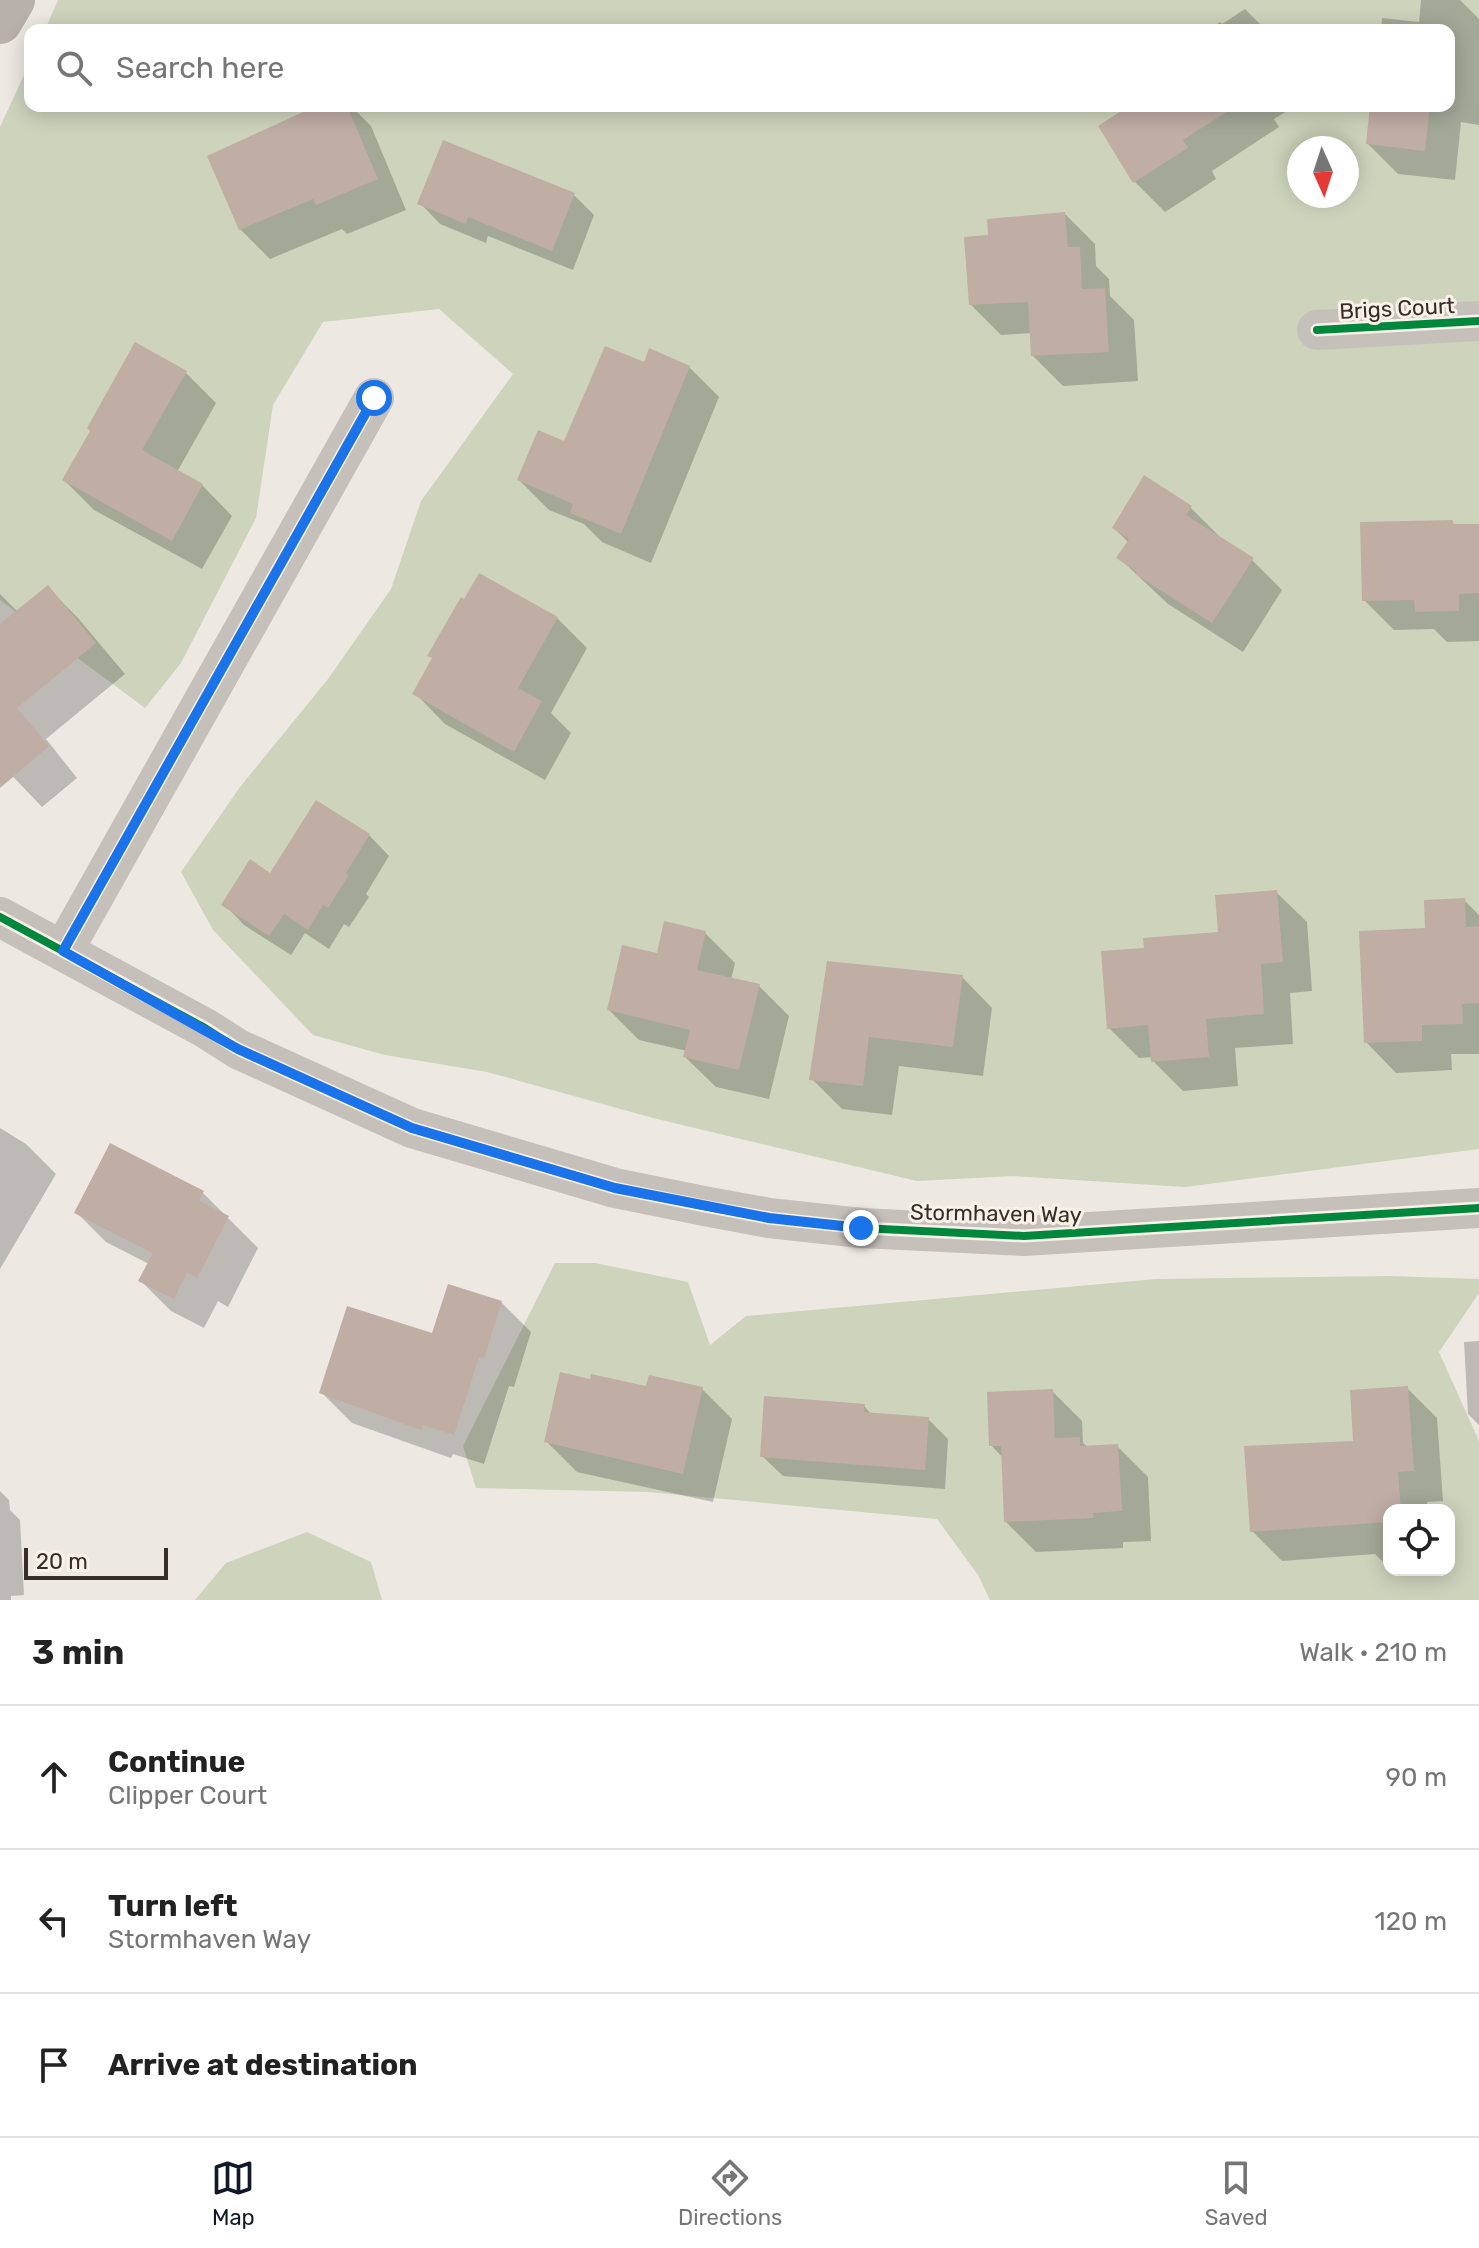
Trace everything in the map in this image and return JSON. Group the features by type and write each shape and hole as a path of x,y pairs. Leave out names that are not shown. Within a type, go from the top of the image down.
{"main road":[{"path":"0,22 13,0"}],"street":[{"name":"Brigs Court","path":"1317,330 1479,321"},
{"path":"63,951 374,398"},
{"name":"Stormhaven Way","path":"0,917 238,1049 412,1128 615,1188 769,1218 861,1228 1024,1236 1479,1208"}],"green space":[{"path":"58,0 1479,0 1479,1149 1185,1187 1013,1176 917,1181 653,1118 487,1072 385,1055 313,1035 213,930 181,872 240,787 328,679 391,589 421,501 513,374 439,309 323,322 273,405 256,518 181,663 145,708 0,600 0,127 24,75 24,112 1455,112 1455,24 48,24"},
{"path":"555,1263 595,1263 688,1282 710,1345 746,1316 1156,1279 1389,1276 1479,1279 1479,1293 1439,1352 1479,1441 1479,1600 990,1600 978,1575 937,1519 648,1492 476,1488 463,1446"},
{"path":"307,1532 371,1562 382,1600 195,1600 226,1563"}],"building":[{"path":"303,112 350,112 378,179 316,205 313,199 239,230 207,156"},
{"path":"1120,112 1227,112 1183,140 1188,148 1133,183 1098,126"},
{"path":"1369,112 1429,112 1425,151 1366,144"},
{"path":"443,140 575,193 552,251 468,217 466,224 417,204"},
{"path":"1065,212 1068,247 1080,247 1082,289 1105,288 1109,352 1031,356 1028,302 969,305 964,237 988,235 987,219"},
{"path":"135,342 187,371 142,450 203,484 172,541 62,480"},
{"path":"605,346 644,362 649,348 690,366 621,534 570,513 573,504 517,480 538,430 564,441"},
{"path":"1144,475 1192,506 1186,515 1254,558 1212,623 1135,574 1137,572 1116,558 1129,539 1112,528"},
{"path":"1453,520 1453,524 1479,524 1479,593 1459,594 1459,611 1415,612 1414,600 1362,601 1360,522"},
{"path":"479,573 558,617 518,688 542,701 514,752 412,694 432,658 427,656 461,597 464,599"},
{"path":"48,585 96,643 17,708 49,746 0,788 0,624"},
{"path":"316,800 370,834 328,908 323,905 308,930 284,914 269,936 221,905 250,859 270,873"},
{"path":"1277,890 1283,962 1261,964 1264,1014 1206,1019 1209,1057 1151,1062 1148,1025 1107,1029 1101,951 1144,948 1143,938 1218,932 1215,895"},
{"path":"1465,898 1466,927 1479,926 1479,1003 1462,1004 1463,1024 1422,1025 1422,1041 1364,1043 1359,931 1425,928 1424,900"},
{"path":"664,921 706,931 697,970 760,984 739,1070 683,1057 690,1030 607,1010 622,945 657,953"},
{"path":"827,961 963,975 953,1047 869,1037 863,1086 809,1080"},
{"path":"110,1143 204,1191 199,1201 229,1216 197,1278 187,1272 174,1299 138,1281 153,1253 74,1213"},
{"path":"448,1284 502,1301 484,1358 479,1357 454,1435 423,1425 421,1430 319,1393 347,1306 432,1333"},
{"path":"560,1372 590,1379 591,1374 646,1386 649,1375 703,1387 683,1474 544,1442"},
{"path":"1408,1386 1414,1471 1398,1472 1401,1504 1383,1504 1383,1522 1250,1532 1244,1446 1353,1441 1350,1390"},
{"path":"1053,1389 1055,1438 1080,1437 1080,1446 1118,1444 1122,1511 1093,1513 1094,1518 1004,1522 1001,1446 989,1446 987,1392"},
{"path":"764,1396 865,1404 864,1412 929,1417 925,1470 760,1457"}],"cycle path":[{"path":"1317,330 1479,321"},
{"path":"63,951 374,398"},
{"path":"0,917 238,1049 412,1128 615,1188 704,1206 769,1218 861,1228 1024,1236 1479,1208"}],"route":[{"path":"374,398 63,951 238,1049 412,1128 615,1188 769,1218 861,1228"}]}
